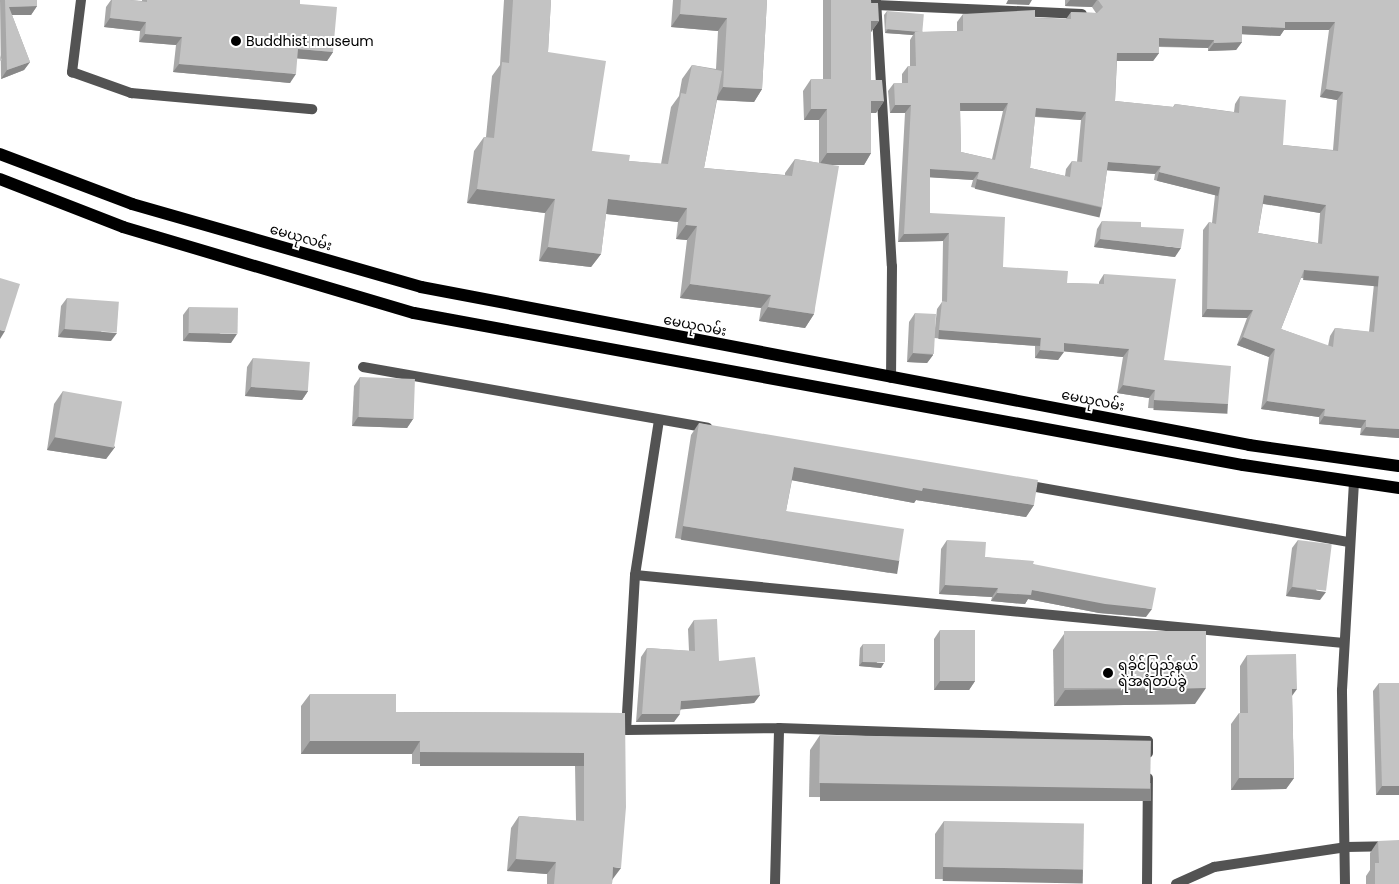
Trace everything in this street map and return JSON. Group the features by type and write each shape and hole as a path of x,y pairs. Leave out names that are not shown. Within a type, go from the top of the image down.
{"main road":[{"name":"မေယုလမ်း","path":"0,154 132,204 421,287 1249,445 1399,466"},
{"path":"0,179 123,227 414,313 1243,465 1399,488"}],"street":[{"path":"81,0 72,72 132,92 312,109"},
{"path":"891,378 892,266 876,2 1091,14"},
{"path":"363,367 718,430"},
{"path":"659,420 635,575 626,730 780,728 1148,740 1147,884"},
{"path":"1009,482 1349,542"},
{"path":"1345,884 1344,643 1354,482"},
{"path":"635,575 1344,643"},
{"path":"775,884 780,728"},
{"path":"1176,884 1214,867 1346,847 1399,846"}],"building":[{"path":"5,0 37,0 37,6 9,7 30,62 7,70"},
{"path":"112,0 147,2 147,0 300,0 300,4 337,7 333,52 298,49 296,74 179,64 182,37 145,34 146,22 110,18"},
{"path":"513,0 551,0 548,52 606,61 592,151 630,155 629,161 668,164 681,93 686,94 692,65 722,71 704,168 792,176 795,159 839,166 814,314 768,307 771,295 690,284 697,226 686,225 687,208 608,199 601,254 548,247 555,199 477,189 484,137 494,138 502,62 509,63"},
{"path":"681,0 767,0 762,89 723,87 727,18 680,14"},
{"path":"831,0 871,0 871,3 878,3 879,21 871,21 871,80 882,80 884,101 871,101 871,153 827,153 827,109 811,109 811,79 831,79"},
{"path":"1098,0 1399,0 1399,429 1366,427 1366,420 1324,416 1325,409 1267,401 1275,349 1243,337 1253,310 1207,309 1209,222 1216,224 1220,187 1159,172 1161,166 1108,162 1102,207 977,179 979,172 930,169 930,213 1005,217 1003,267 1068,271 1067,283 1104,284 1104,274 1176,279 1164,360 1231,366 1228,404 1154,400 1155,390 1123,385 1129,349 1064,343 1064,352 1040,350 1041,338 939,330 942,301 947,302 949,233 904,234 911,105 895,105 894,83 908,83 908,66 916,66 915,32 963,31 963,14 1035,10 1035,18 1071,19 1071,12 1097,13 1103,7","holes":["1285,22 1335,22 1326,89 1343,92 1338,151 1283,145 1286,100 1240,96 1239,113 1175,104 1174,107 1115,101 1117,53 1159,53 1159,38 1214,40 1214,43 1242,42 1242,26 1285,28","960,103 1008,103 995,160 961,152","1036,108 1086,112 1082,162 1072,161 1070,177 1030,168","1264,195 1326,205 1322,244 1258,233","1304,270 1379,276 1374,332 1335,328 1333,347 1281,329"]},
{"path":"887,11 924,14 922,32 885,29"},
{"path":"1102,221 1141,222 1141,227 1184,229 1181,248 1100,239"},
{"path":"0,278 20,284 5,331 0,330"},
{"path":"67,298 119,302 117,333 65,329"},
{"path":"189,307 238,308 238,334 189,333"},
{"path":"915,313 936,314 934,354 913,353"},
{"path":"253,358 310,362 308,391 251,387"},
{"path":"360,377 415,379 414,419 359,417"},
{"path":"63,391 122,401 114,448 55,437"},
{"path":"699,423 1038,480 1034,505 923,488 922,491 794,467 786,511 904,529 899,561 683,526"},
{"path":"947,540 986,542 985,557 1034,561 1033,564 1156,588 1152,609 1105,604 1032,590 1031,595 997,593 998,588 945,585"},
{"path":"1298,540 1332,544 1326,591 1292,587"},
{"path":"717,619 719,661 755,657 760,695 681,701 680,714 642,714 647,648 695,651 694,620"},
{"path":"940,630 975,630 975,681 940,681"},
{"path":"1064,631 1206,631 1206,688 1064,688"},
{"path":"863,644 885,644 885,662 863,662"},
{"path":"1296,654 1297,689 1292,689 1294,778 1239,778 1239,713 1248,713 1247,655"},
{"path":"1379,683 1399,683 1399,786 1382,786"},
{"path":"310,694 396,694 396,712 625,713 626,807 621,868 613,867 612,884 554,884 556,862 516,859 519,816 584,821 584,753 420,752 420,741 310,741"},
{"path":"820,735 1151,741 1150,789 819,783"},
{"path":"944,821 1084,823 1083,869 943,867"},
{"path":"1399,840 1399,884 1375,884 1375,863 1379,863 1378,841"}],"place":[{"name":"Buddhist museum","path":"236,41"},
{"name":"ရခိုင်ပြည်နယ် ရဲအရံတပ်ခွဲ","path":"1108,673"}]}
